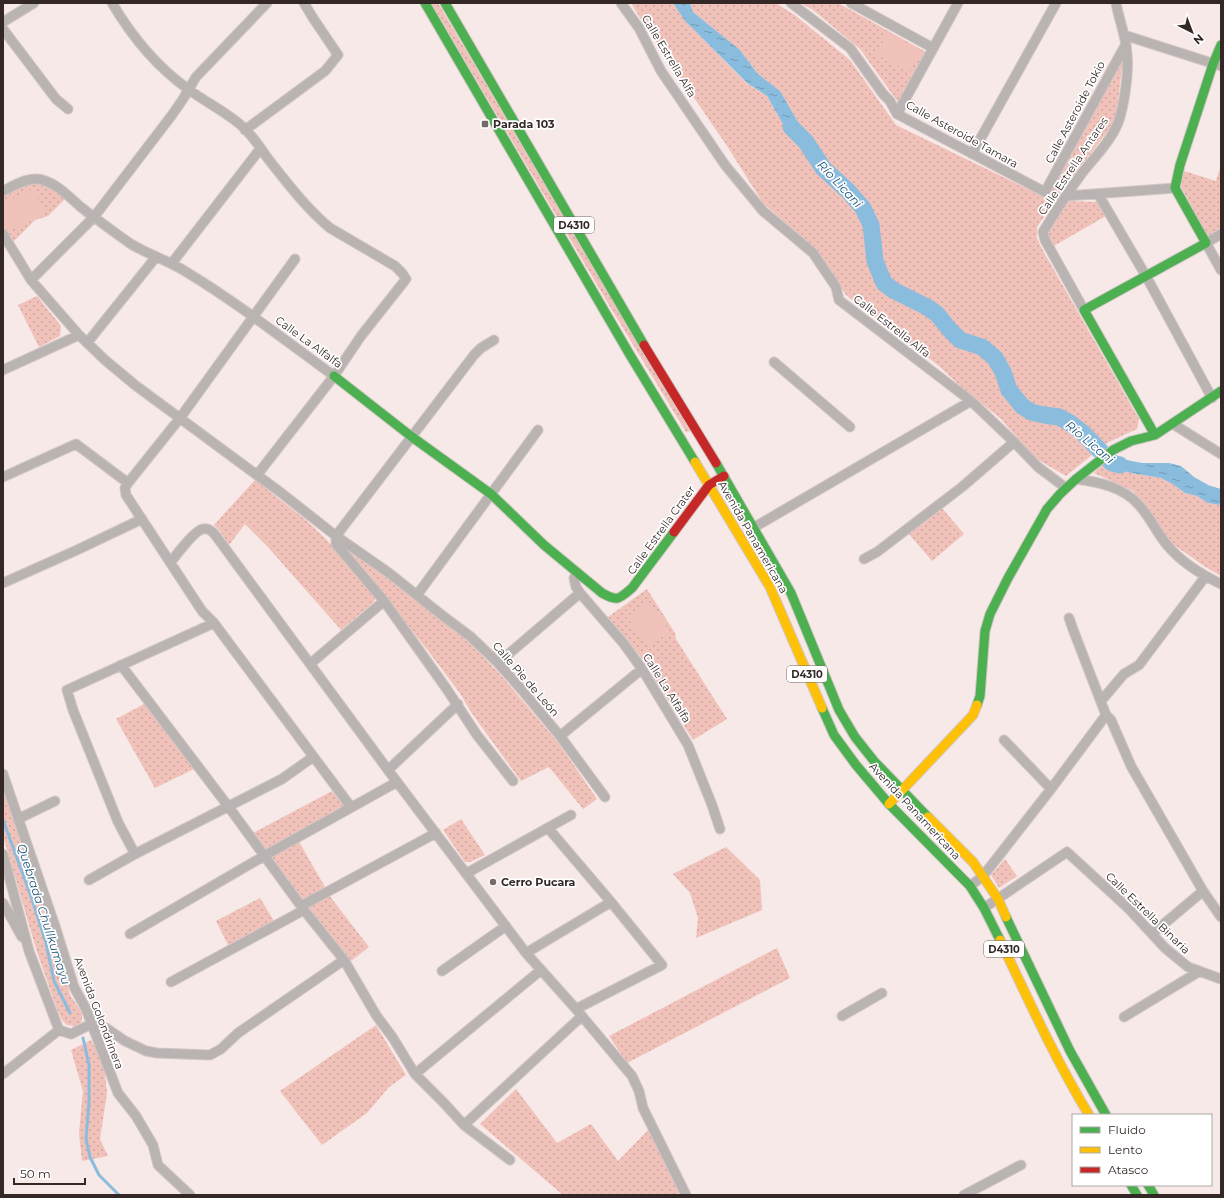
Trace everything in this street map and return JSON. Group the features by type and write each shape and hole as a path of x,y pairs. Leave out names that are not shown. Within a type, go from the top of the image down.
{"main road":[{"name":"Avenida Panamericana","path":"425,3 630,355 770,587 834,735 856,765 889,804 970,886 984,908 1037,1018 1074,1090 1088,1114"},
{"name":"Avenida Panamericana","path":"445,3 643,344 724,476 790,593 839,710 855,737 874,761 973,862 983,876 998,899 1070,1051 1105,1114"},
{"path":"1084,310 1206,243 1175,188 1180,165 1217,65 1221,45"},
{"name":"Calle Estrella Antares","path":"1084,310 1155,435"},
{"name":"Calle La Alfalfa","path":"334,376 412,437 491,494 544,545 602,593 611,598 618,599"},
{"path":"889,804 973,715 980,696 985,631 990,614 1008,578 1047,509 1076,479 1113,450 1131,441 1155,435 1221,391"},
{"name":"Calle Estrella Crater","path":"618,599 632,588 709,485 724,476"},
{"path":"1132,1186 1137,1195"},
{"path":"1149,1186 1154,1195"}],"street":[{"path":"3,22 34,3"},
{"path":"112,3 134,34 168,74 188,90 221,110 245,130 293,191 320,220 330,228 395,266 406,279 257,476"},
{"path":"31,280 94,217 172,115 196,77 267,3"},
{"path":"245,130 325,71 338,55 304,3"},
{"name":"Calle Estrella Alfa","path":"621,3 639,28 661,71 725,165 763,211 813,253 836,287 839,300 971,401 1038,467 1066,488"},
{"name":"Calle Asteroide Tamara","path":"791,3 850,48 898,114 1045,192"},
{"path":"851,3 862,6 933,48"},
{"path":"898,114 958,3"},
{"path":"972,154 1056,3"},
{"name":"Calle Estrella Antares","path":"1084,310 1045,240 1043,232 1066,196 1113,133 1121,114 1124,100 1127,55 1116,3"},
{"path":"3,29 56,99 68,109"},
{"path":"1125,40 1217,65"},
{"name":"Calle Asteroide Tokio","path":"1045,192 1125,40"},
{"path":"172,263 260,148"},
{"name":"Calle La Alfalfa","path":"3,191 32,179 52,183 94,217 131,244 156,257 172,263 188,273 253,317 334,376"},
{"path":"1066,196 1175,188"},
{"path":"1098,194 1146,276 1212,398"},
{"name":"Calle Pie de León","path":"3,234 31,280 79,335 105,360 336,536 389,573 471,637 498,663 560,736 604,797"},
{"path":"1221,234 1206,243 1221,270"},
{"path":"87,342 156,257"},
{"path":"295,259 180,418 125,488 126,495 202,611 214,623 313,758 351,807"},
{"path":"3,370 79,335"},
{"path":"494,340 481,348 474,355 336,536 336,544 384,600 458,704 477,735 513,781"},
{"path":"774,362 850,427"},
{"path":"753,528 971,401"},
{"path":"1173,424 1221,454"},
{"path":"417,595 538,430"},
{"path":"689,452 704,442"},
{"path":"864,559 877,552 962,487 1014,442"},
{"path":"3,477 76,444 128,483"},
{"path":"1076,479 1111,486 1128,496 1139,505 1166,545 1176,555 1189,567 1205,577 1221,584"},
{"path":"3,583 142,519"},
{"path":"171,562 197,531 204,529 211,531 526,953 576,1009 632,1076 639,1090 643,1108 686,1195"},
{"name":"Calle La Alfalfa","path":"577,573 574,578 580,593 624,644 642,669 688,745 720,829"},
{"path":"1101,701 1124,674 1139,666 1205,577"},
{"path":"498,663 580,593"},
{"path":"310,664 384,600"},
{"path":"1069,618 1106,715 1111,720 1131,766 1203,891 1221,917"},
{"path":"135,854 118,822 73,710 67,690 214,623"},
{"path":"121,665 303,908 344,960 376,1015 393,1038 415,1074 444,1103 464,1126 510,1160"},
{"path":"560,736 642,669"},
{"path":"388,770 458,704"},
{"path":"970,886 983,876 1051,789 1106,715"},
{"path":"1004,740 1051,789"},
{"path":"89,880 135,854 282,779 313,758"},
{"name":"Avenida Golondrinera","path":"3,774 74,986 86,1009 118,1093 136,1116 153,1145 158,1165 190,1195"},
{"path":"130,934 264,856 397,782"},
{"path":"18,818 55,801"},
{"path":"467,873 571,815"},
{"path":"548,828 662,965 576,1009"},
{"path":"171,982 436,833"},
{"name":"Calle Estrella Binaria","path":"998,899 1067,852 1129,909 1165,948 1188,967 1221,979"},
{"path":"3,854 29,951 59,1030"},
{"path":"1152,934 1203,891"},
{"path":"984,908 998,899"},
{"path":"526,953 611,902"},
{"path":"3,903 29,951"},
{"path":"442,971 506,926"},
{"path":"59,1030 71,1034 91,1024 106,1028 125,1041 146,1051 157,1053 210,1055 221,1049 238,1033 344,960"},
{"path":"415,1074 541,970"},
{"path":"1124,1017 1200,971"},
{"path":"842,1016 882,994"},
{"path":"464,1126 582,1016"},
{"path":"3,1074 59,1030"},
{"path":"964,1195 1021,1165"}],"shaded area":[{"path":"431,3 438,3 690,431 686,432 609,305"},
{"path":"631,3 673,3 685,21 746,83 767,96 784,126 808,139 780,91 757,73 740,50 693,12 690,3 776,3 796,16 850,60 896,125 1046,198 1123,59 1116,118 1111,127 1057,197 1037,227 1037,238 1139,419 1137,429 1107,443 1066,476 1035,458 1000,418 962,388 939,366 846,295 815,249 763,203 727,146"},
{"path":"801,3 838,3 926,52 898,102 860,49 813,10"},
{"path":"888,32 921,51 909,72 876,54"},
{"path":"1221,165 1221,228 1207,236 1180,185 1184,171 1216,181"},
{"path":"32,182 50,187 65,199 48,216 35,220 13,242 3,226 3,195"},
{"path":"34,188 45,214 8,231 3,220 3,203"},
{"path":"1067,201 1098,202 1106,216 1052,247 1048,234 1051,226"},
{"path":"37,296 61,326 60,336 39,347 18,305"},
{"path":"1101,465 1131,473 1161,478 1185,493 1197,496 1208,503 1221,505 1221,576 1163,537 1149,520 1133,491 1094,473"},
{"path":"255,480 306,520 326,539 375,599 373,603 341,630 267,546 245,524 229,545 214,525"},
{"path":"942,508 964,534 932,561 909,534"},
{"path":"344,547 403,590 471,644 499,673 560,745 597,799 583,809 549,767 521,781 429,652"},
{"path":"647,589 675,633 676,639 727,719 693,740 640,656 608,617"},
{"path":"648,601 670,632 648,647 627,617"},
{"path":"146,703 194,769 155,788 116,719"},
{"path":"3,784 58,948 70,995 82,1013 81,1023 75,1026 67,1025 62,1020 37,952 3,836"},
{"path":"332,791 344,806 264,850 253,833"},
{"path":"461,819 485,855 470,862 465,862 443,830"},
{"path":"299,842 332,899 369,947 351,961 270,858"},
{"path":"726,847 760,880 762,910 696,938 698,918 690,893 673,874"},
{"path":"1005,859 1017,876 999,888 991,875"},
{"path":"260,898 274,921 228,945 216,921"},
{"path":"777,948 790,978 627,1063 609,1036"},
{"path":"376,1025 406,1075 389,1087 367,1113 322,1145 280,1091"},
{"path":"91,1040 104,1064 107,1093 100,1139 108,1156 82,1161 79,1133 83,1091 71,1050"},
{"path":"516,1089 557,1143 591,1124 618,1161 650,1128 679,1193 676,1195 563,1195 480,1124"}],"water":[{"name":"Río Licani","path":"673,3 690,3 693,12 740,50 757,73 780,91 808,139 805,149 784,126 767,96 747,83 685,21"},
{"name":"Río Licani","path":"1112,457 1142,463 1169,463 1181,466 1194,477 1210,486 1221,489 1221,505 1208,503 1197,496 1185,493 1161,478 1131,473 1101,465"}],"waterway":[{"name":"Río Licani","path":"791,127 806,142 823,168 848,191 863,208 871,225 875,261 884,283 893,290 927,307 937,314 960,340 982,347 995,358 1003,372 1009,390 1022,406 1031,412 1059,417 1070,423 1083,433 1112,463 1120,465"},
{"name":"Quebrada Chullkumayu","path":"3,820 32,899 46,943 54,981 70,1013"},
{"name":"Quebrada Chullkumayu","path":"83,1038 89,1065 89,1102 86,1139 90,1157 99,1175 119,1195"}],"traffic: fast":[{"path":"425,3 630,355 695,462"},
{"path":"445,3 644,345"},
{"path":"1155,435 1084,310 1206,243 1175,188 1180,165 1213,64 1221,45"},
{"path":"334,376 412,437 491,494 544,545 607,596 618,598 632,588 674,532"},
{"path":"977,705 980,696 985,631 990,614 1008,578 1047,509 1076,479 1113,450 1131,441 1155,435 1221,391"},
{"path":"716,463 791,593 839,710 855,737 874,761 928,817"},
{"path":"822,708 834,735 856,765 889,804 970,886 984,908 1000,940"},
{"path":"1006,917 1070,1051 1105,1114"},
{"path":"1132,1186 1137,1195"},
{"path":"1149,1186 1154,1195"}],"traffic: slow":[{"path":"695,462 770,587 822,708"},
{"path":"889,804 973,715 977,705"},
{"path":"928,817 973,862 998,899 1006,917"},
{"path":"1000,940 1053,1051 1088,1114"}],"traffic: jam":[{"path":"644,345 716,463"},
{"path":"674,532 709,485 724,476"}],"place":[{"name":"Parada 103","path":"485,124"},
{"name":"Cerro Pucara","path":"493,882"}]}
